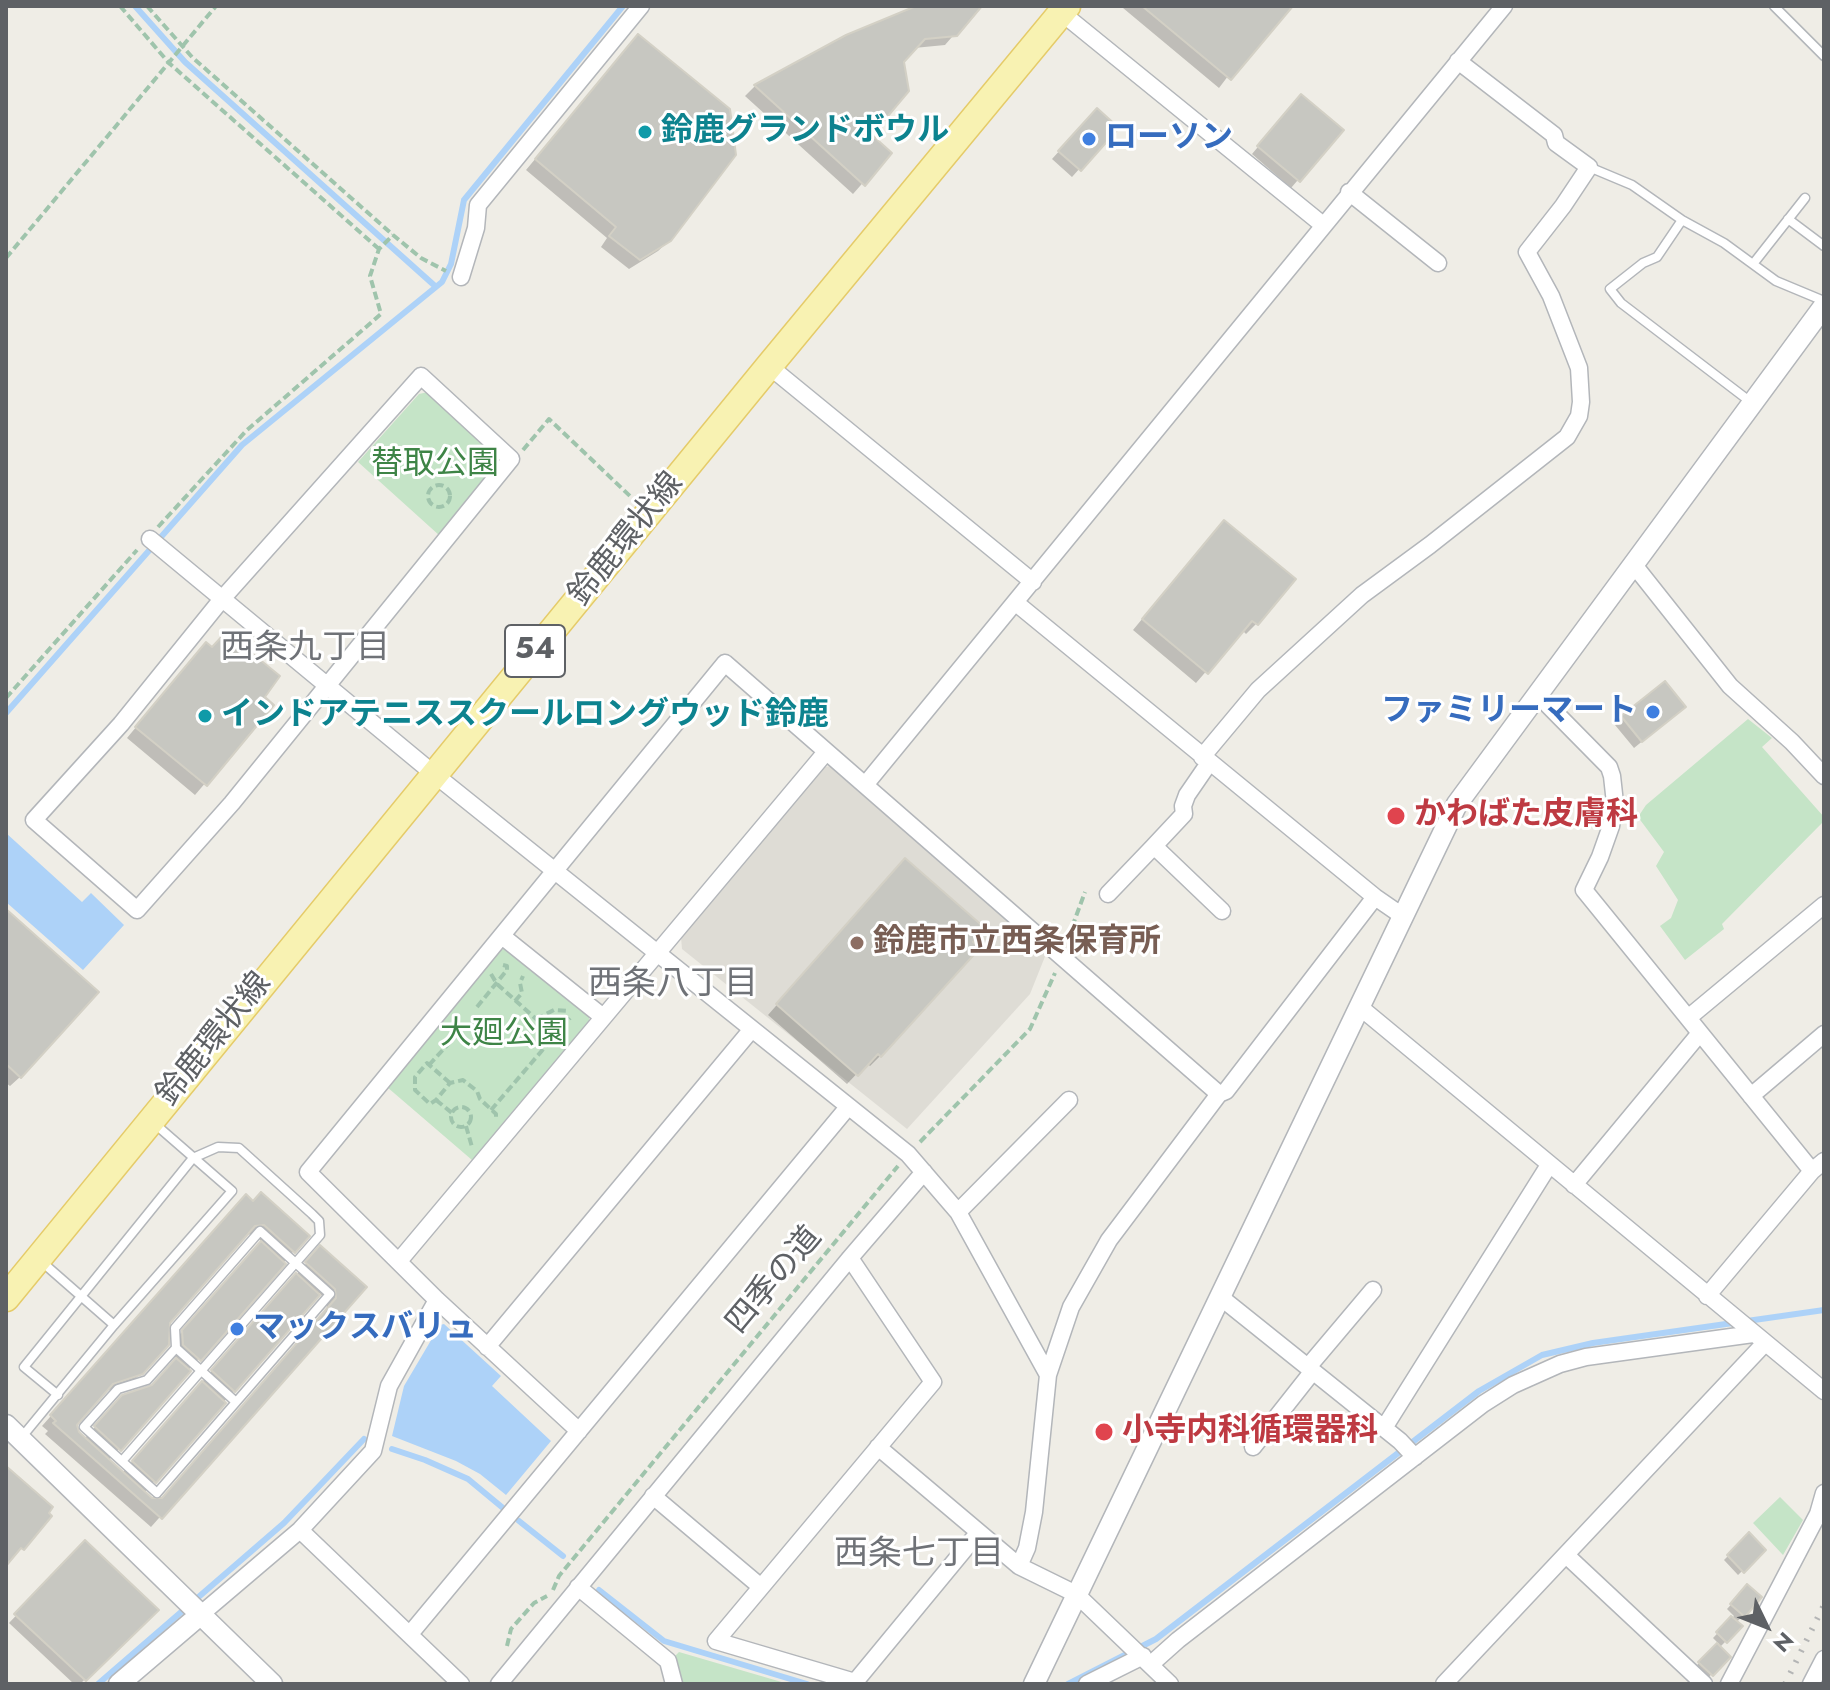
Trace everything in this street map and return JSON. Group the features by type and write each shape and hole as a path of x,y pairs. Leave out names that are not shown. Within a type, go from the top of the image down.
{"main road":[{"name":"鈴鹿環状線","path":"6,1298 1061,8"}],"street":[{"path":"461,277 476,228 478,205 641,6"},
{"path":"865,785 1504,6"},
{"path":"1061,8 1323,225"},
{"path":"1108,894 1184,814 1187,795 1206,760 1258,690 1362,595 1567,437 1579,416 1579,368 1551,296 1527,252 1589,167 1556,143 1554,135 1458,61"},
{"path":"1349,192 1438,263"},
{"path":"1034,1684 1457,804 1824,303"},
{"path":"769,366 1033,582"},
{"path":"421,376 511,459 232,803 137,910 34,820 121,724 222,599 421,376"},
{"path":"149,538 434,774 908,1154 958,1212 1048,1375"},
{"path":"1634,565 1730,686 1792,742 1824,776"},
{"path":"1016,603 1375,897 1404,917"},
{"path":"579,1431 437,1300 308,1172 725,663 1219,1094"},
{"path":"1537,694 1609,767 1612,776 1615,803 1611,826 1584,890 1751,1096 1818,1166 1707,1296"},
{"path":"399,1261 826,752"},
{"path":"1154,846 1222,911"},
{"path":"1019,1566 1027,1548 1034,1512 1048,1375 1071,1307 1109,1240 1219,1094 1226,1091 1375,897"},
{"path":"1688,1018 1824,905"},
{"path":"502,936 603,1017"},
{"path":"1361,1008 1824,1391"},
{"path":"487,1347 752,1029"},
{"path":"1574,1185 1700,1033"},
{"path":"1751,1096 1824,1034"},
{"path":"958,1212 1069,1100"},
{"path":"410,1634 848,1107"},
{"path":"1384,1428 1549,1165"},
{"path":"499,1684 924,1172"},
{"path":"850,1258 933,1382 716,1641 855,1682 978,1533"},
{"path":"1253,1447 1373,1290"},
{"path":"1219,1296 1400,1441 1415,1457"},
{"path":"119,1684 300,1530 373,1451 389,1386 437,1300"},
{"path":"1087,1684 1141,1655 1178,1640 1483,1404 1513,1385 1560,1364 1586,1357 1754,1336"},
{"path":"1445,1684 1566,1555 1754,1336"},
{"path":"13,1432 272,1684"},
{"path":"878,1447 1019,1566 1076,1594 1170,1684"},
{"path":"1729,1684 1818,1514 1824,1493"},
{"path":"653,1496 761,1587"},
{"path":"300,1530 461,1684"},
{"path":"1566,1555 1704,1684"},
{"path":"578,1587 668,1661 674,1684"},
{"path":"1811,1684 1824,1659"}],"lane":[{"path":"1774,6 1824,56"},
{"path":"1589,167 1632,185 1682,220 1724,243 1776,281 1824,303"},
{"path":"1753,264 1805,198"},
{"path":"1788,219 1824,246"},
{"path":"1682,220 1657,257 1643,263 1610,289 1621,303 1753,403"},
{"path":"13,1432 58,1395 114,1325 232,1191 150,1119"},
{"path":"58,1395 24,1367 193,1158 218,1147 239,1148 319,1221 320,1235 122,1461"},
{"path":"260,1231 295,1263 330,1294 157,1493 84,1427 118,1389 147,1380 176,1348 175,1328 260,1231"},
{"path":"38,1259 114,1325"},
{"path":"176,1348 236,1402"}],"path":[{"path":"120,6 170,62 380,248"},
{"path":"147,6 192,57 392,236 440,268"},
{"path":"6,258 216,6"},
{"path":"6,698 246,431 381,314 370,276 380,248 392,236"},
{"path":"511,459 517,457 549,419 631,497"},
{"path":"435,486 442,486 450,496 445,506 438,507 429,501 428,494 435,486"},
{"name":"四季の道","path":"506,1651 511,1629 534,1603 552,1593 559,1576 908,1154 1030,1029 1062,957 1085,892"},
{"path":"477,1007 497,984 507,966 503,964 492,976"},
{"path":"486,970 497,984 555,1036"},
{"path":"569,1011 572,1026"},
{"path":"491,1110 513,1090 529,1065 570,1018"},
{"path":"544,1027 563,1027"},
{"path":"451,1041 415,1077 415,1090 430,1104 450,1083 463,1080 496,1114 497,1126"},
{"path":"429,1065 450,1083"},
{"path":"529,1065 534,1070"},
{"path":"480,1099 500,1100"},
{"path":"436,1100 452,1113"},
{"path":"463,1107 471,1114 469,1123 457,1127 452,1123 452,1113 463,1107"}],"shaded area":[{"name":"鈴鹿市立西条保育所","path":"832,766 1046,954 1030,994 907,1129 682,949 681,937 823,767"}],"green space":[{"name":"替取公園","path":"428,392 495,456 496,466 440,536 358,462 419,394"},
{"path":"1748,719 1772,738 1762,747 1824,817 1824,821 1722,924 1724,929 1685,960 1660,926 1671,918 1678,900 1656,866 1664,852 1638,817 1646,805"},
{"name":"大廻公園","path":"509,948 589,1013 589,1023 472,1160 387,1087 500,950"},
{"path":"1780,1497 1803,1520 1783,1555 1753,1523"},
{"path":"679,1652 785,1683 680,1684 673,1658"}],"water":[{"path":"6,833 82,902 91,893 124,925 83,970 6,902"},
{"path":"444,1324 501,1376 492,1386 551,1441 506,1495 480,1474 456,1461 392,1436 404,1386 440,1325"}],"building":[{"path":"916,6 982,6 957,36 925,39 904,62 909,91 872,135 892,153 865,186 754,85 846,35"},
{"path":"1142,6 1293,6 1231,80"},
{"name":"鈴鹿グランドボウル","path":"638,34 730,109 736,155 671,241 640,260 609,236 616,227 535,159"},
{"path":"1301,94 1344,130 1300,182 1257,146"},
{"name":"ローソン","path":"1097,108 1119,128 1081,171 1058,151"},
{"path":"1224,520 1296,579 1258,625 1252,621 1208,674 1142,619"},
{"name":"インドアテニススクールロングウッド鈴鹿","path":"226,632 280,676 265,697 274,705 207,786 135,727 206,642 212,647"},
{"name":"ファミリーマート","path":"1665,681 1686,707 1642,742 1621,716"},
{"path":"905,858 986,929 973,942 980,948 881,1057 878,1054 858,1076 776,1004"},
{"path":"6,909 99,992 21,1078 6,1064"},
{"path":"261,1192 310,1236 295,1253 264,1225 255,1226 170,1323 169,1345 143,1374 113,1384 77,1425 79,1432 152,1498 162,1498 336,1298 335,1289 305,1262 320,1245 367,1287 162,1519 53,1423 56,1421 50,1415 246,1194 253,1201"},
{"path":"261,1241 286,1264 201,1361 183,1345 182,1330"},
{"path":"296,1273 320,1295 235,1392 211,1370"},
{"path":"176,1358 191,1371 121,1451 94,1426 122,1395 152,1385"},
{"path":"202,1381 226,1403 156,1483 132,1461"},
{"path":"6,1466 53,1507 49,1513 52,1516 24,1550 21,1548 6,1566"},
{"path":"1749,1532 1766,1550 1744,1573 1727,1555"},
{"path":"85,1540 159,1610 86,1681 14,1614"},
{"path":"1747,1584 1762,1597 1745,1617 1730,1604"},
{"path":"1731,1616 1743,1626 1727,1643 1716,1632"},
{"path":"1717,1643 1731,1657 1713,1676 1698,1662"}],"waterway":[{"path":"135,6 185,62 435,286"},
{"path":"6,713 242,445 442,282 451,264 464,200 623,6"},
{"path":"1068,1684 1156,1639 1479,1391 1542,1355 1593,1343 1824,1310"},
{"path":"98,1684 284,1523 364,1439"},
{"path":"392,1449 468,1479 503,1508"},
{"path":"519,1521 563,1556"},
{"path":"599,1590 664,1641 807,1684"}],"railway":[{"path":"1785,1684 1824,1605"}],"place":[{"name":"鈴鹿グランドボウル","path":"645,132"},
{"name":"ローソン","path":"1089,139"},
{"name":"ファミリーマート","path":"1653,712"},
{"name":"インドアテニススクールロングウッド鈴鹿","path":"205,716"},
{"name":"かわばた皮膚科","path":"1396,816"},
{"name":"鈴鹿市立西条保育所","path":"857,943"},
{"name":"マックスバリュ","path":"237,1329"},
{"name":"小寺内科循環器科","path":"1104,1432"}],"district":[{"name":"西条九丁目","path":"305,650"},
{"name":"西条八丁目","path":"673,986"},
{"name":"西条七丁目","path":"919,1556"}]}
